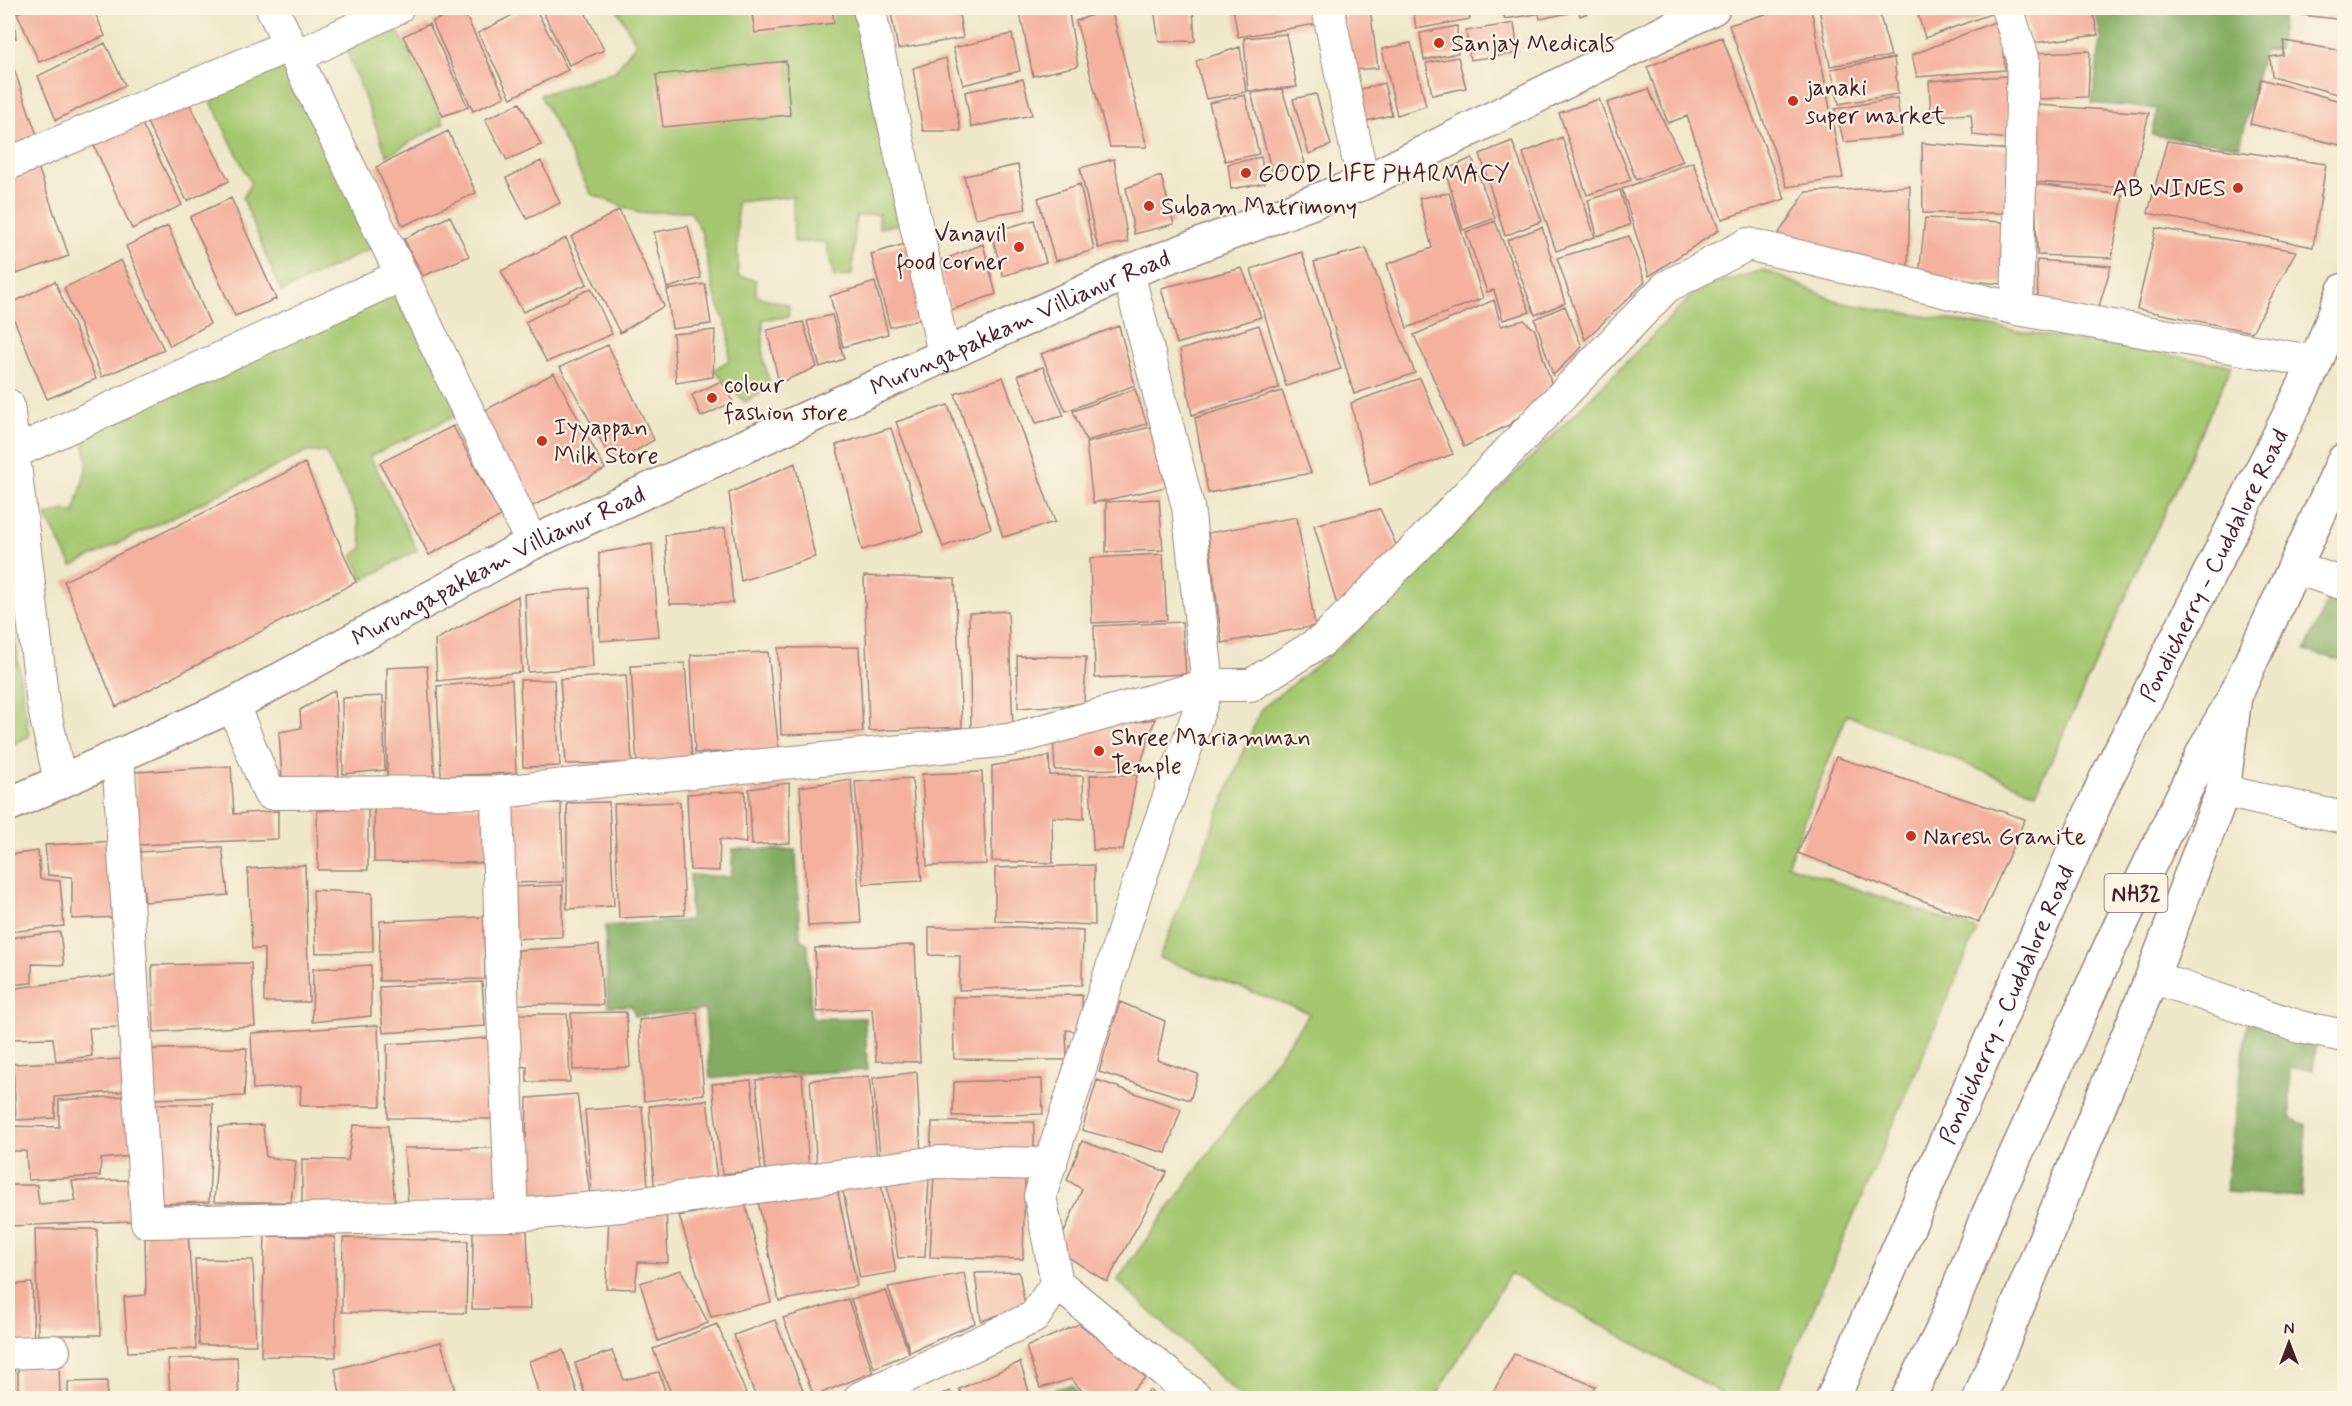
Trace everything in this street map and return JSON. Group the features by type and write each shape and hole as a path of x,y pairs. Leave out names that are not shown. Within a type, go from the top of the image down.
{"main road":[{"name":"Murungapakkam Villianur Road","path":"8,805 233,705 532,543 1128,272 1363,183 1708,9"},
{"name":"Pondicherry - Cuddalore Road","path":"1833,1398 2104,783 2316,363 2344,290"},
{"name":"NH32","path":"1908,1398 1941,1333 1984,1222 2112,945 2205,749 2235,696 2344,460"},
{"path":"1980,1398 2152,977 2223,791 2235,696"}],"street":[{"path":"272,8 532,543"},
{"path":"8,164 397,8"},
{"path":"869,8 944,354"},
{"path":"1328,8 1363,183"},
{"path":"2007,8 2023,58 2017,309"},
{"path":"233,705 269,792 497,792 1009,740 1208,685 1251,685 1323,640 1419,545 1666,287 1748,244 2017,309 2316,363"},
{"path":"1128,272 1188,507 1208,685 1137,888 1040,1196 1057,1283 1197,1398"},
{"path":"13,453 402,275"},
{"path":"8,405 43,704 60,781"},
{"path":"2296,568 2344,584"},
{"path":"118,755 147,1222 512,1215 621,1206 937,1162 1051,1164"},
{"path":"2223,791 2344,818"},
{"path":"497,792 502,991 512,1215"},
{"path":"2152,977 2300,1027 2344,1036"},
{"path":"860,1398 1034,1317 1057,1283"},
{"path":"8,1353 54,1351"}],"green space":[{"path":"408,8 433,8 394,28 400,35 444,123 387,156 347,52 385,19"},
{"path":"616,8 865,8 910,222 879,228 879,214 856,216 852,275 834,278 826,242 794,242 793,196 737,202 738,276 756,280 756,296 789,305 788,317 763,319 763,359 771,388 745,402 714,370 729,360 729,333 713,290 702,233 690,211 639,213 591,194 540,95 615,71 636,43"},
{"path":"2095,8 2284,8 2278,49 2263,52 2240,146 2152,135 2157,109 2092,103 2101,39"},
{"path":"289,50 383,243 281,292 243,198 251,183 205,89"},
{"path":"1764,270 1842,303 2232,365 2036,793 1847,715 1787,865 1977,930 1775,1398 1730,1398 1510,1273 1435,1398 1242,1398 1117,1280 1310,1013 1159,958 1261,709 1352,637 1700,288"},
{"path":"398,284 460,414 370,456 417,550 363,580 353,555 363,547 356,513 325,452 306,452 72,566 46,516 64,510 74,514 88,462 80,431"},
{"path":"2331,592 2344,596 2344,661 2305,651"},
{"path":"8,596 29,736 8,747"},
{"path":"733,849 796,850 800,939 808,944 811,1018 865,1018 867,1070 710,1078 705,1010 635,1016 632,1006 608,1006 605,926 690,920 690,875 731,877"},
{"path":"2248,1018 2317,1040 2313,1070 2290,1068 2290,1118 2306,1125 2302,1197 2225,1192"},
{"path":"1071,1385 1082,1398 1041,1398 1040,1393"}],"building":[{"path":"8,8 13,8 16,38 8,38"},
{"path":"30,8 93,8 105,36 39,62 17,13"},
{"path":"460,8 505,97 473,111 432,22"},
{"path":"526,8 535,8 568,70 511,98 478,33"},
{"path":"541,8 583,8 604,50 569,65"},
{"path":"751,8 832,8 834,23 755,33"},
{"path":"890,8 958,8 963,38 898,49"},
{"path":"1019,8 1068,8 1078,66 1033,76"},
{"path":"1111,8 1147,147 1110,147 1076,21"},
{"path":"1154,8 1193,8 1195,41 1159,42"},
{"path":"1233,8 1321,8 1323,23 1238,37"},
{"path":"1343,8 1370,8 1378,68 1352,70"},
{"path":"1413,8 1468,8 1470,19 1416,29"},
{"path":"1502,8 1536,8 1537,14 1505,19"},
{"path":"1538,8 1576,8 1577,11 1540,19"},
{"path":"1578,8 1602,8 1580,16"},
{"name":"janaki super market","path":"1785,8 1811,8 1843,178 1787,187 1729,25"},
{"path":"1819,8 1878,8 1891,56 1830,66"},
{"path":"1916,8 1991,8 1993,13 1925,38"},
{"path":"2023,8 2092,8 2098,35 2033,43"},
{"path":"2295,8 2344,8 2344,20 2294,14"},
{"path":"2002,19 2005,70 1917,77 1912,55"},
{"path":"1514,23 1518,53 1470,60 1466,31"},
{"path":"429,24 468,107 443,116 403,36"},
{"name":"Sanjay Medicals","path":"1457,26 1458,53 1424,60 1420,33"},
{"path":"1012,34 1020,71 963,85 953,48"},
{"path":"1286,34 1297,87 1248,91 1244,38"},
{"path":"1722,37 1785,199 1722,219 1687,116 1668,123 1647,67"},
{"path":"2284,41 2344,51 2344,96 2272,76 2270,57 2283,55"},
{"path":"105,43 125,85 56,120 38,76"},
{"path":"1411,43 1426,106 1397,115 1382,49"},
{"path":"1240,47 1246,92 1206,99 1196,61"},
{"path":"2090,51 2088,97 2038,99 2033,53"},
{"path":"8,52 37,135 8,148"},
{"path":"1458,57 1466,88 1432,95 1426,63"},
{"path":"946,58 961,131 923,131 913,68"},
{"path":"1894,58 1898,94 1839,104 1831,69"},
{"path":"786,61 790,115 663,127 656,75"},
{"path":"2006,76 2008,139 1973,135 1971,114 1931,116 1929,81"},
{"path":"1023,79 1032,115 971,127 965,92"},
{"path":"2261,79 2344,102 2344,146 2250,124"},
{"path":"1384,83 1392,115 1366,121 1357,90"},
{"path":"1282,89 1305,163 1272,172 1251,93"},
{"path":"1648,89 1683,161 1636,180 1607,103"},
{"path":"1316,94 1331,145 1309,154 1293,99"},
{"path":"1245,95 1259,154 1225,161 1209,103"},
{"path":"186,97 229,181 187,201 143,115"},
{"path":"1897,98 1902,136 1844,142 1835,109"},
{"path":"1599,99 1631,180 1587,195 1559,113"},
{"path":"520,103 541,145 507,160 485,119"},
{"path":"2037,105 2149,113 2131,188 2035,182"},
{"path":"138,116 182,205 132,229 91,139"},
{"path":"448,131 476,193 403,226 376,167"},
{"path":"1562,137 1595,237 1556,251 1523,153"},
{"path":"1512,141 1542,221 1505,236 1480,154"},
{"name":"AB WINES","path":"2167,141 2326,164 2313,247 2148,213"},
{"path":"1922,143 2010,150 2008,213 1923,213"},
{"name":"GOOD LIFE PHARMACY","path":"1261,157 1265,183 1231,189 1228,164"},
{"path":"1472,158 1495,218 1463,230 1445,170"},
{"path":"1114,159 1128,242 1098,248 1080,168"},
{"path":"541,161 560,203 527,219 506,178"},
{"path":"1693,162 1719,230 1649,276 1622,189"},
{"path":"37,164 69,256 16,274 8,215 8,174"},
{"path":"1018,165 1026,209 975,218 964,176"},
{"name":"Subam Matrimony","path":"1161,176 1174,224 1134,234 1126,188"},
{"path":"1080,184 1094,250 1055,261 1038,198"},
{"path":"2035,184 2123,195 2112,258 2037,255"},
{"path":"1910,186 1908,272 1773,242 1806,192"},
{"path":"1620,190 1630,225 1597,236 1588,200"},
{"path":"1449,193 1483,298 1407,328 1387,264 1432,248 1419,198"},
{"path":"231,198 276,299 235,316 190,217"},
{"path":"619,210 664,306 620,333 571,237"},
{"path":"450,216 469,256 423,276 404,239"},
{"path":"1925,218 2003,222 2002,284 1919,276"},
{"name":"Vanavil food corner","path":"1034,220 1046,262 1003,276 991,232"},
{"path":"1495,221 1530,312 1503,320 1494,290 1487,292 1466,232"},
{"path":"168,226 210,324 170,346 126,246"},
{"path":"688,226 701,278 667,288 654,232"},
{"path":"1542,227 1565,303 1535,315 1507,240"},
{"path":"2156,228 2296,251 2252,332 2137,309"},
{"path":"1629,236 1645,282 1585,340 1557,258"},
{"path":"566,238 587,284 523,312 501,271"},
{"path":"915,241 930,317 890,327 871,254"},
{"path":"983,244 996,294 951,310 938,262"},
{"path":"1366,248 1415,373 1354,394 1314,262"},
{"path":"1302,252 1341,369 1286,386 1251,269"},
{"path":"121,260 164,350 102,377 64,288"},
{"path":"2037,260 2111,266 2098,310 2038,304"},
{"path":"1242,268 1261,317 1177,344 1161,288"},
{"path":"55,281 96,379 47,399 8,305"},
{"path":"875,282 888,334 843,347 830,296"},
{"path":"705,284 711,324 672,329 667,290"},
{"path":"591,288 612,334 547,362 525,322"},
{"path":"1494,300 1501,326 1524,320 1535,330 1551,383 1531,407 1509,425 1464,447 1414,335"},
{"path":"1565,306 1582,347 1553,375 1535,319"},
{"path":"832,315 844,359 820,367 807,321"},
{"path":"803,322 817,367 779,383 767,330"},
{"path":"1259,325 1279,388 1192,415 1180,350"},
{"path":"1119,326 1135,385 1066,411 1041,354"},
{"path":"715,330 713,377 676,383 673,334"},
{"path":"608,345 654,440 614,464 560,367"},
{"path":"1043,367 1064,416 1036,423 1018,375"},
{"name":"Iyyappan Milk Store","path":"554,373 605,469 527,509 480,413"},
{"path":"1003,377 1055,522 1003,537 955,394"},
{"path":"1420,378 1453,454 1370,485 1351,403"},
{"name":"colour fashion store","path":"721,381 733,402 701,417 692,395"},
{"path":"1135,389 1147,424 1086,441 1073,411"},
{"path":"1282,391 1311,473 1208,493 1195,418"},
{"path":"948,405 991,528 943,547 896,422"},
{"path":"453,426 501,516 429,555 380,463"},
{"path":"1151,427 1166,487 1093,503 1086,443"},
{"path":"891,428 923,532 862,550 836,445"},
{"path":"305,463 356,582 116,707 64,581"},
{"path":"795,463 815,557 741,581 729,493"},
{"path":"1159,499 1163,550 1106,552 1106,502"},
{"path":"1380,509 1403,560 1337,605 1314,525"},
{"path":"1297,517 1315,626 1222,643 1208,533"},
{"path":"725,528 733,603 670,604 665,535"},
{"path":"652,544 659,636 600,641 599,553"},
{"path":"1163,554 1167,620 1092,623 1090,558"},
{"path":"864,576 955,579 962,727 869,731"},
{"path":"589,588 593,667 528,672 525,594"},
{"path":"518,596 522,672 437,681 435,640"},
{"path":"1008,611 1013,726 971,728 969,613"},
{"path":"1182,622 1186,674 1095,678 1094,626"},
{"path":"859,647 863,732 781,735 778,648"},
{"path":"768,652 779,750 695,753 691,655"},
{"path":"1017,656 1086,657 1084,704 1018,708"},
{"path":"685,663 692,760 637,764 631,666"},
{"path":"427,666 435,780 387,782 387,668"},
{"path":"626,675 632,763 566,764 560,679"},
{"path":"512,680 516,773 441,776 437,686"},
{"path":"520,680 554,680 560,766 523,767"},
{"path":"335,690 339,779 282,780 279,732 301,728 300,710"},
{"path":"383,696 385,770 343,774 342,698"},
{"name":"Shree Mariamman Temple","path":"1155,719 1139,769 1055,770 1053,734"},
{"path":"1049,756 1050,775 1083,776 1084,819 1052,817 1053,863 992,861 992,766"},
{"name":"Naresh Granite","path":"1836,757 2025,819 1979,922 1798,853"},
{"path":"231,766 234,814 278,811 278,839 138,845 135,772"},
{"path":"982,772 986,864 927,866 922,774"},
{"path":"1090,775 1137,775 1123,850 1093,850"},
{"path":"912,778 922,881 863,884 855,782"},
{"path":"851,779 861,923 808,926 800,787"},
{"path":"789,783 790,843 752,845 749,789"},
{"path":"745,791 746,843 720,839 719,871 690,870 687,794"},
{"path":"609,802 614,906 567,909 567,803"},
{"path":"680,802 685,915 619,918 614,804"},
{"path":"505,803 561,803 564,882 506,883"},
{"path":"368,807 368,870 318,870 317,811"},
{"path":"488,807 488,863 374,862 374,808"},
{"path":"116,841 119,917 72,919 72,877 48,875 45,845"},
{"path":"222,847 228,895 145,902 139,852"},
{"path":"38,851 40,879 60,881 64,926 8,932 8,855"},
{"path":"305,865 309,1002 264,1002 264,949 252,949 248,869"},
{"path":"1094,865 1095,925 995,921 995,868"},
{"path":"563,885 562,937 510,939 509,887"},
{"path":"313,890 372,893 373,952 316,953"},
{"path":"484,917 485,979 379,981 380,921"},
{"path":"929,927 1019,927 1083,931 1082,985 959,990 960,956 929,955"},
{"path":"60,932 64,965 32,964 32,983 8,985 8,938"},
{"path":"599,945 603,1005 518,1004 518,950"},
{"path":"915,945 920,1062 876,1061 872,1008 817,1012 815,948"},
{"path":"251,963 255,1026 154,1032 152,965"},
{"path":"371,965 371,1016 312,1022 313,969"},
{"path":"120,975 122,1027 89,1028 92,1056 56,1061 53,1038 9,1039 8,989"},
{"path":"482,982 485,1026 383,1033 379,987"},
{"path":"1082,995 1082,1032 1066,1030 1067,1060 954,1059 953,997"},
{"path":"1120,1002 1165,1021 1157,1060 1198,1074 1190,1100 1099,1072"},
{"path":"626,1012 630,1067 573,1070 571,1013"},
{"path":"697,1012 704,1094 644,1101 639,1020"},
{"path":"516,1014 567,1014 570,1082 527,1082 527,1067 517,1066"},
{"path":"378,1025 381,1106 300,1106 301,1086 253,1089 251,1033"},
{"path":"488,1038 493,1119 388,1118 387,1044"},
{"path":"247,1048 244,1096 153,1099 150,1049"},
{"path":"124,1059 127,1091 55,1097 55,1118 16,1120 13,1064"},
{"path":"917,1072 921,1156 880,1158 873,1078"},
{"path":"802,1074 809,1168 765,1171 756,1080"},
{"path":"869,1076 877,1159 817,1165 810,1080"},
{"path":"1042,1079 1043,1114 953,1116 954,1082"},
{"path":"751,1080 761,1170 722,1174 712,1084"},
{"path":"1097,1080 1181,1109 1166,1153 1082,1130"},
{"path":"577,1094 590,1196 519,1201 516,1139 526,1138 527,1098"},
{"path":"127,1096 131,1156 101,1159 100,1176 28,1180 26,1151 8,1151 8,1126 59,1127 59,1100"},
{"path":"707,1100 717,1180 654,1185 649,1106"},
{"path":"153,1104 213,1104 209,1202 155,1204"},
{"path":"642,1106 648,1186 592,1195 585,1110"},
{"path":"932,1122 1034,1122 1034,1154 930,1153"},
{"path":"263,1125 266,1157 296,1161 291,1202 214,1202 219,1127"},
{"path":"353,1125 388,1126 395,1205 302,1204 302,1159 348,1160"},
{"path":"1082,1141 1167,1172 1107,1282 1057,1250 1082,1189 1067,1180"},
{"path":"404,1148 496,1148 501,1203 408,1204"},
{"path":"934,1173 1025,1176 1023,1259 930,1257"},
{"path":"929,1176 925,1257 898,1258 886,1179"},
{"path":"880,1178 896,1272 860,1278 842,1186"},
{"path":"132,1180 132,1221 8,1226 8,1185 37,1185 39,1204 76,1201 72,1181"},
{"path":"836,1183 857,1286 779,1301 758,1201"},
{"path":"745,1203 771,1302 711,1317 679,1216"},
{"path":"666,1206 668,1263 638,1262 635,1289 606,1288 609,1212"},
{"path":"35,1229 97,1229 101,1335 38,1335"},
{"path":"527,1229 530,1309 472,1309 473,1231"},
{"path":"145,1230 188,1231 196,1349 128,1352 124,1297 146,1295"},
{"path":"265,1236 335,1237 336,1357 261,1356"},
{"path":"343,1238 468,1241 466,1313 342,1312"},
{"path":"195,1259 253,1260 256,1345 199,1345"},
{"path":"681,1270 708,1323 658,1341 640,1283"},
{"path":"1019,1272 1025,1306 981,1321 975,1273"},
{"path":"964,1273 975,1323 910,1352 888,1287"},
{"path":"32,1283 34,1342 8,1342 8,1285"},
{"path":"886,1291 909,1353 874,1368 851,1299"},
{"path":"848,1299 873,1372 814,1396 783,1318"},
{"path":"775,1320 806,1398 756,1398 734,1335"},
{"path":"717,1324 748,1398 673,1398 653,1349"},
{"path":"1079,1324 1148,1375 1124,1398 1089,1398 1071,1379 1040,1388 1026,1347"},
{"path":"441,1342 457,1398 341,1398 335,1369"},
{"path":"563,1350 579,1398 540,1398 529,1361"},
{"path":"612,1351 624,1380 659,1372 667,1398 586,1398 575,1363"},
{"path":"1514,1354 1595,1386 1589,1398 1490,1398"},
{"path":"237,1357 239,1398 170,1398 168,1359"},
{"path":"1020,1362 1031,1398 964,1398 959,1389"},
{"path":"8,1363 14,1363 14,1398 8,1398"},
{"path":"18,1363 59,1363 60,1398 18,1398"},
{"path":"107,1381 107,1398 68,1398 68,1382"},
{"path":"1149,1390 1160,1398 1143,1398"},
{"path":"950,1391 953,1398 931,1398"}],"place":[{"name":"Sanjay Medicals","path":"1439,43"},
{"name":"janaki super market","path":"1793,101"},
{"name":"GOOD LIFE PHARMACY","path":"1246,173"},
{"name":"AB WINES","path":"2238,188"},
{"name":"Subam Matrimony","path":"1149,206"},
{"name":"Vanavil food corner","path":"1019,247"},
{"name":"colour fashion store","path":"712,398"},
{"name":"Iyyappan Milk Store","path":"542,441"},
{"name":"Shree Mariamman Temple","path":"1099,751"},
{"name":"Naresh Granite","path":"1911,836"}]}
